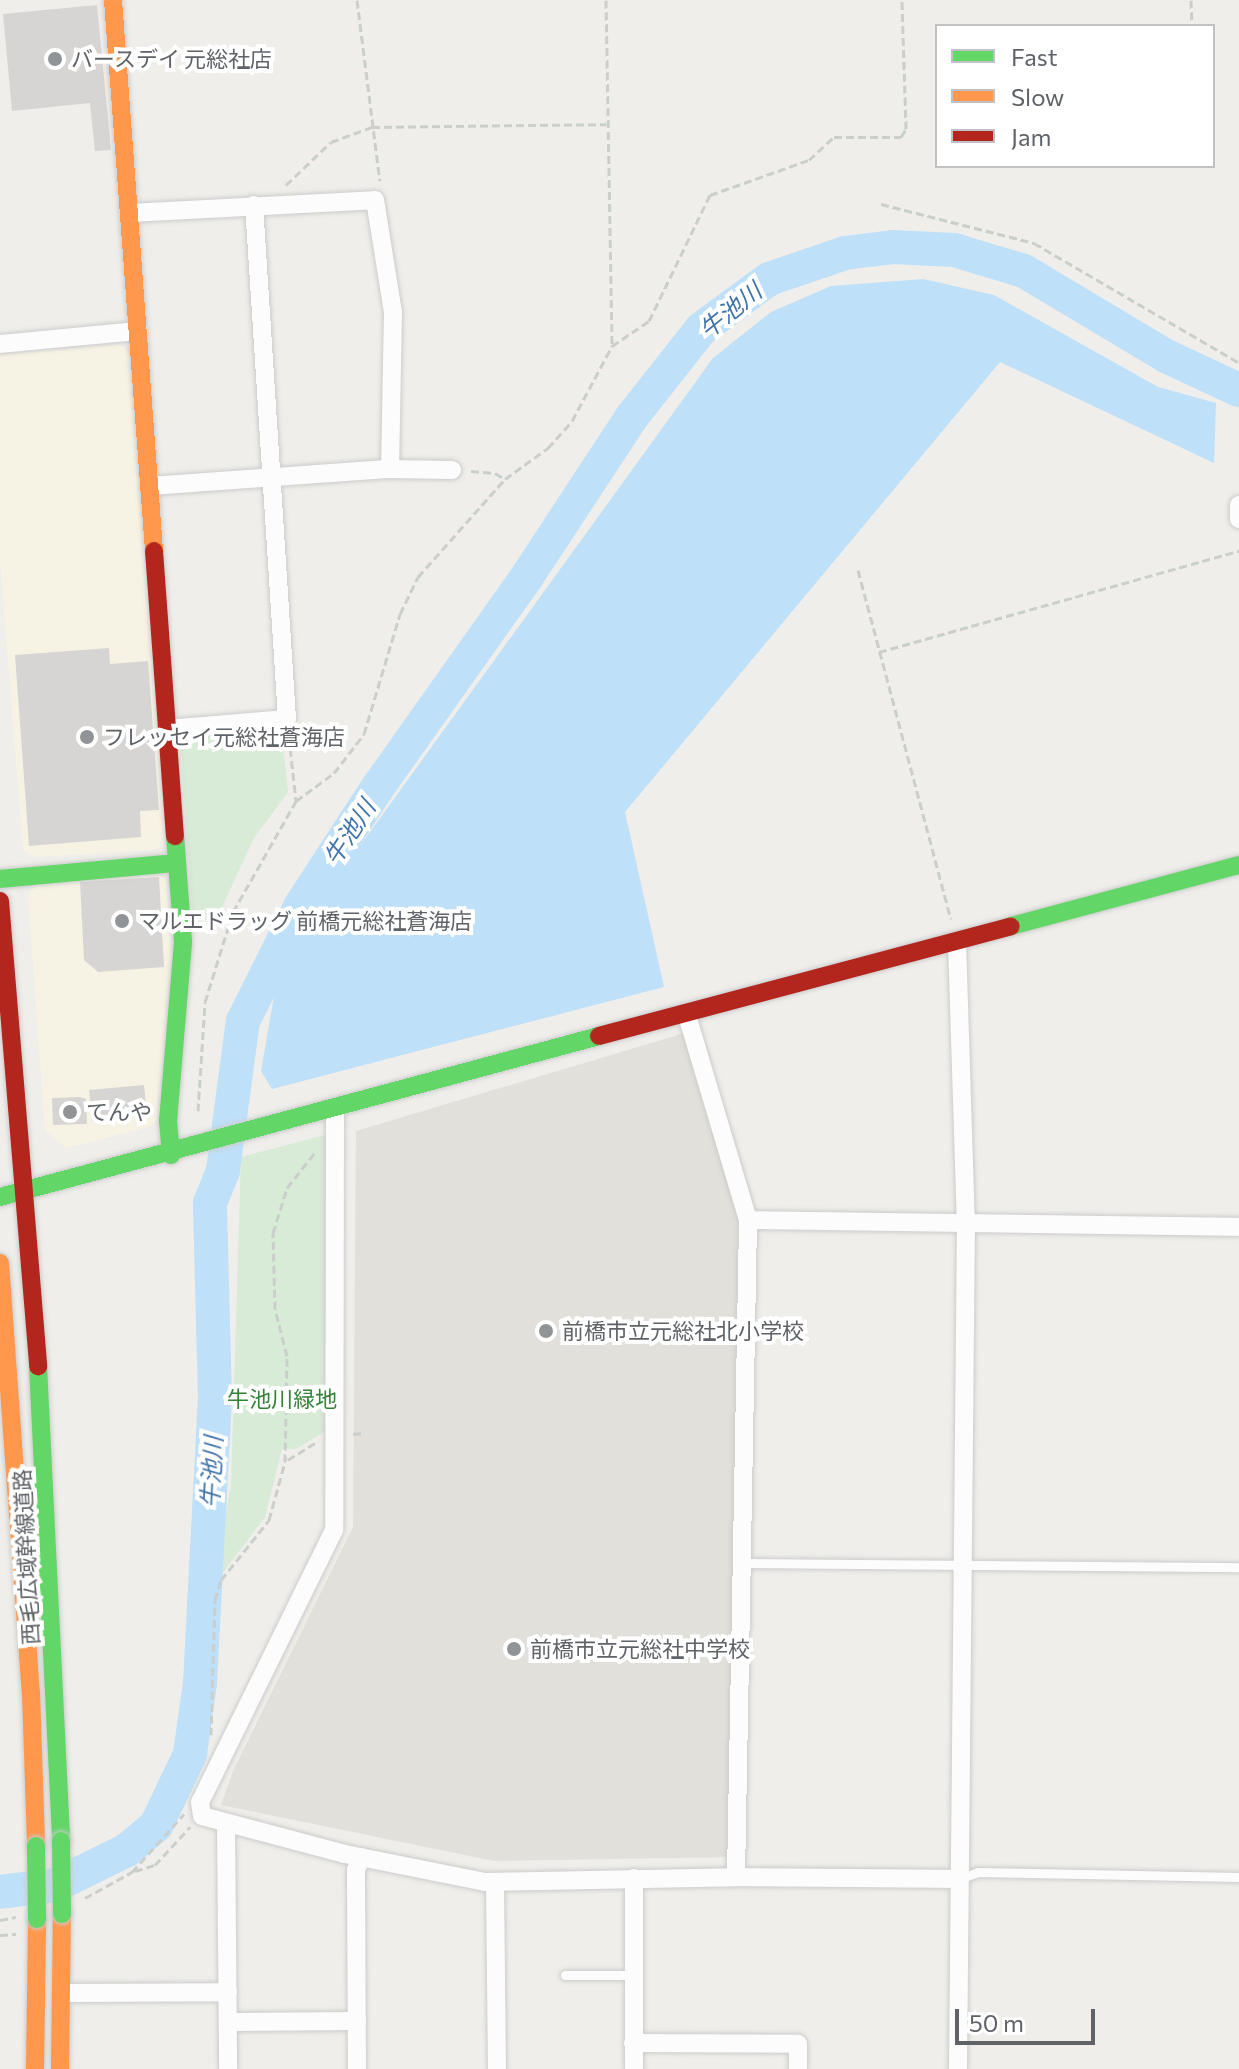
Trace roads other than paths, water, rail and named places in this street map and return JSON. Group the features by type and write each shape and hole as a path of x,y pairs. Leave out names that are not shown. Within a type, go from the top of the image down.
{"street":[{"path":"113,0 183,960 168,1121 171,1155"},
{"path":"129,213 375,200 393,313 390,469"},
{"path":"167,729 287,719 261,204"},
{"path":"0,344 138,331"},
{"path":"150,486 390,469 452,470"},
{"path":"1239,505 1239,519"},
{"path":"0,879 176,863"},
{"path":"0,1197 171,1155 1239,865"},
{"name":"西毛広域幹線道路","path":"0,901 46,1461 61,1841 60,2069"},
{"path":"957,941 966,1220 958,2069"},
{"path":"687,1016 748,1220 746,1563 736,1877"},
{"path":"335,1111 334,1530 200,1802 202,1816 361,1857 495,1882 736,1877 958,1879"},
{"path":"748,1220 966,1220 1239,1227"},
{"name":"西毛広域幹線道路","path":"0,1263 31,1692 37,1919 35,2069"},
{"path":"226,1823 228,2069"},
{"path":"357,2069 356,1870 361,1857"},
{"path":"634,1878 634,2069"},
{"path":"495,1882 497,2069"},
{"path":"61,1993 228,1992"},
{"path":"228,2022 357,2021"},
{"path":"633,2043 798,2044 798,2069"}],"lane":[{"path":"746,1563 1239,1567"},
{"path":"958,1879 978,1872 1239,1877"},
{"path":"565,1975 635,1975"}],"water":[{"path":"923,279 994,295 1158,387 1216,403 1214,463 1000,362 625,812 664,987 272,1089 261,1071 275,990 315,908 713,358 771,312 831,286"}],"waterway":[{"name":"牛池川","path":"0,1892 56,1885 127,1850 156,1826 190,1754 200,1683 215,1399 210,1203 223,1170 243,1021 301,905 378,787 528,575 631,418 701,329 769,279 845,253 893,247 954,250 1024,271 1166,356 1239,390"}],"place":[{"name":"バースデイ 元総社店","path":"55,59"},
{"name":"フレッセイ元総社蒼海店","path":"87,737"},
{"name":"マルエドラッグ 前橋元総社蒼海店","path":"122,921"},
{"name":"てんや","path":"70,1112"},
{"name":"前橋市立元総社北小学校","path":"546,1331"},
{"name":"前橋市立元総社中学校","path":"514,1649"}],"park label":[{"name":"牛池川緑地","path":"282,1399"}]}
